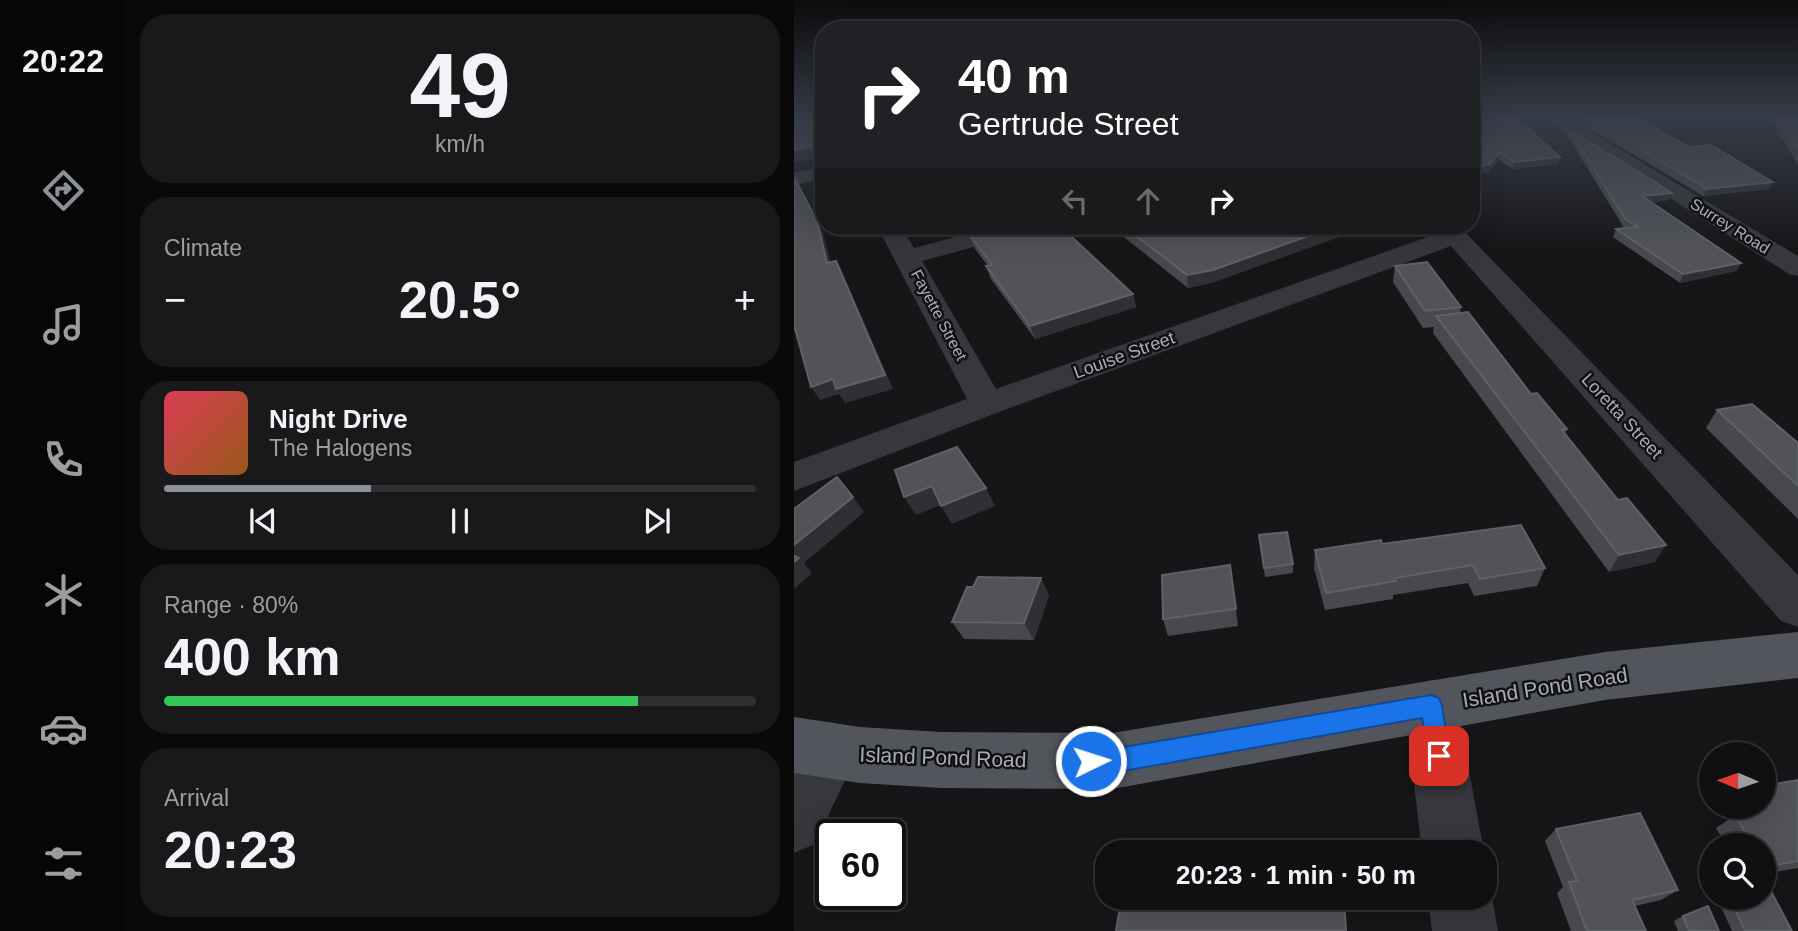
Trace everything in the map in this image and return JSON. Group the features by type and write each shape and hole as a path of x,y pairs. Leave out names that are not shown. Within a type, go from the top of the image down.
{"main road":[{"name":"Island Pond Road","path":"812,747 942,760 1112,761 1605,676 1797,655"}],"street":[{"name":"Surrey Road","path":"1624,161 1797,268"},
{"path":"794,179 815,175"},
{"name":"Fayette Street","path":"895,235 987,404"},
{"path":"908,257 990,235"},
{"name":"Louise Street","path":"794,477 1440,235"},
{"name":"Loretta Street","path":"1455,235 1797,607"},
{"path":"1431,706 1451,840"},
{"path":"794,823 812,747"},
{"path":"1462,910 1465,931"}],"building":[{"path":"1480,161 1492,161 1480,166"},
{"path":"1589,161 1621,161 1672,193 1642,196 1741,263 1683,274 1616,229 1638,227 1625,219"},
{"path":"1660,161 1739,161 1773,182 1707,189"},
{"path":"794,177 815,217 815,235 820,235 827,263 836,261 885,375 836,389 833,379 811,387 794,325"},
{"path":"1070,235 1133,294 1030,326 986,266 992,265 971,237"},
{"path":"1135,235 1311,235 1213,270 1187,275"},
{"path":"1427,262 1461,307 1425,311 1395,266"},
{"path":"1468,312 1531,394 1537,393 1567,429 1562,430 1618,500 1627,498 1666,545 1619,555 1436,316"},
{"path":"1752,404 1798,443 1798,486 1717,410"},
{"path":"957,447 986,488 941,506 932,486 904,497 895,470"},
{"path":"837,477 853,497 794,545 794,509"},
{"path":"1521,525 1545,568 1480,579 1473,565 1326,593 1315,550 1381,540 1382,544"},
{"path":"1287,532 1293,564 1264,568 1259,535"},
{"path":"1230,565 1236,609 1163,619 1162,575"},
{"path":"978,577 1041,578 1024,623 952,622 967,587 973,587"},
{"path":"1798,780 1798,861 1776,865 1776,833 1745,833 1737,819 1776,819 1776,784"},
{"path":"1640,813 1678,890 1632,900 1646,931 1587,931 1569,882 1577,881 1556,829"},
{"path":"1776,901 1792,931 1745,931 1735,910 1776,910"},
{"path":"1120,910 1345,910 1346,931 1116,931"},
{"path":"1699,910 1710,910 1719,931 1689,931 1683,916"}],"route":[{"path":"1091,761 1112,761 1431,706 1439,756"}]}
